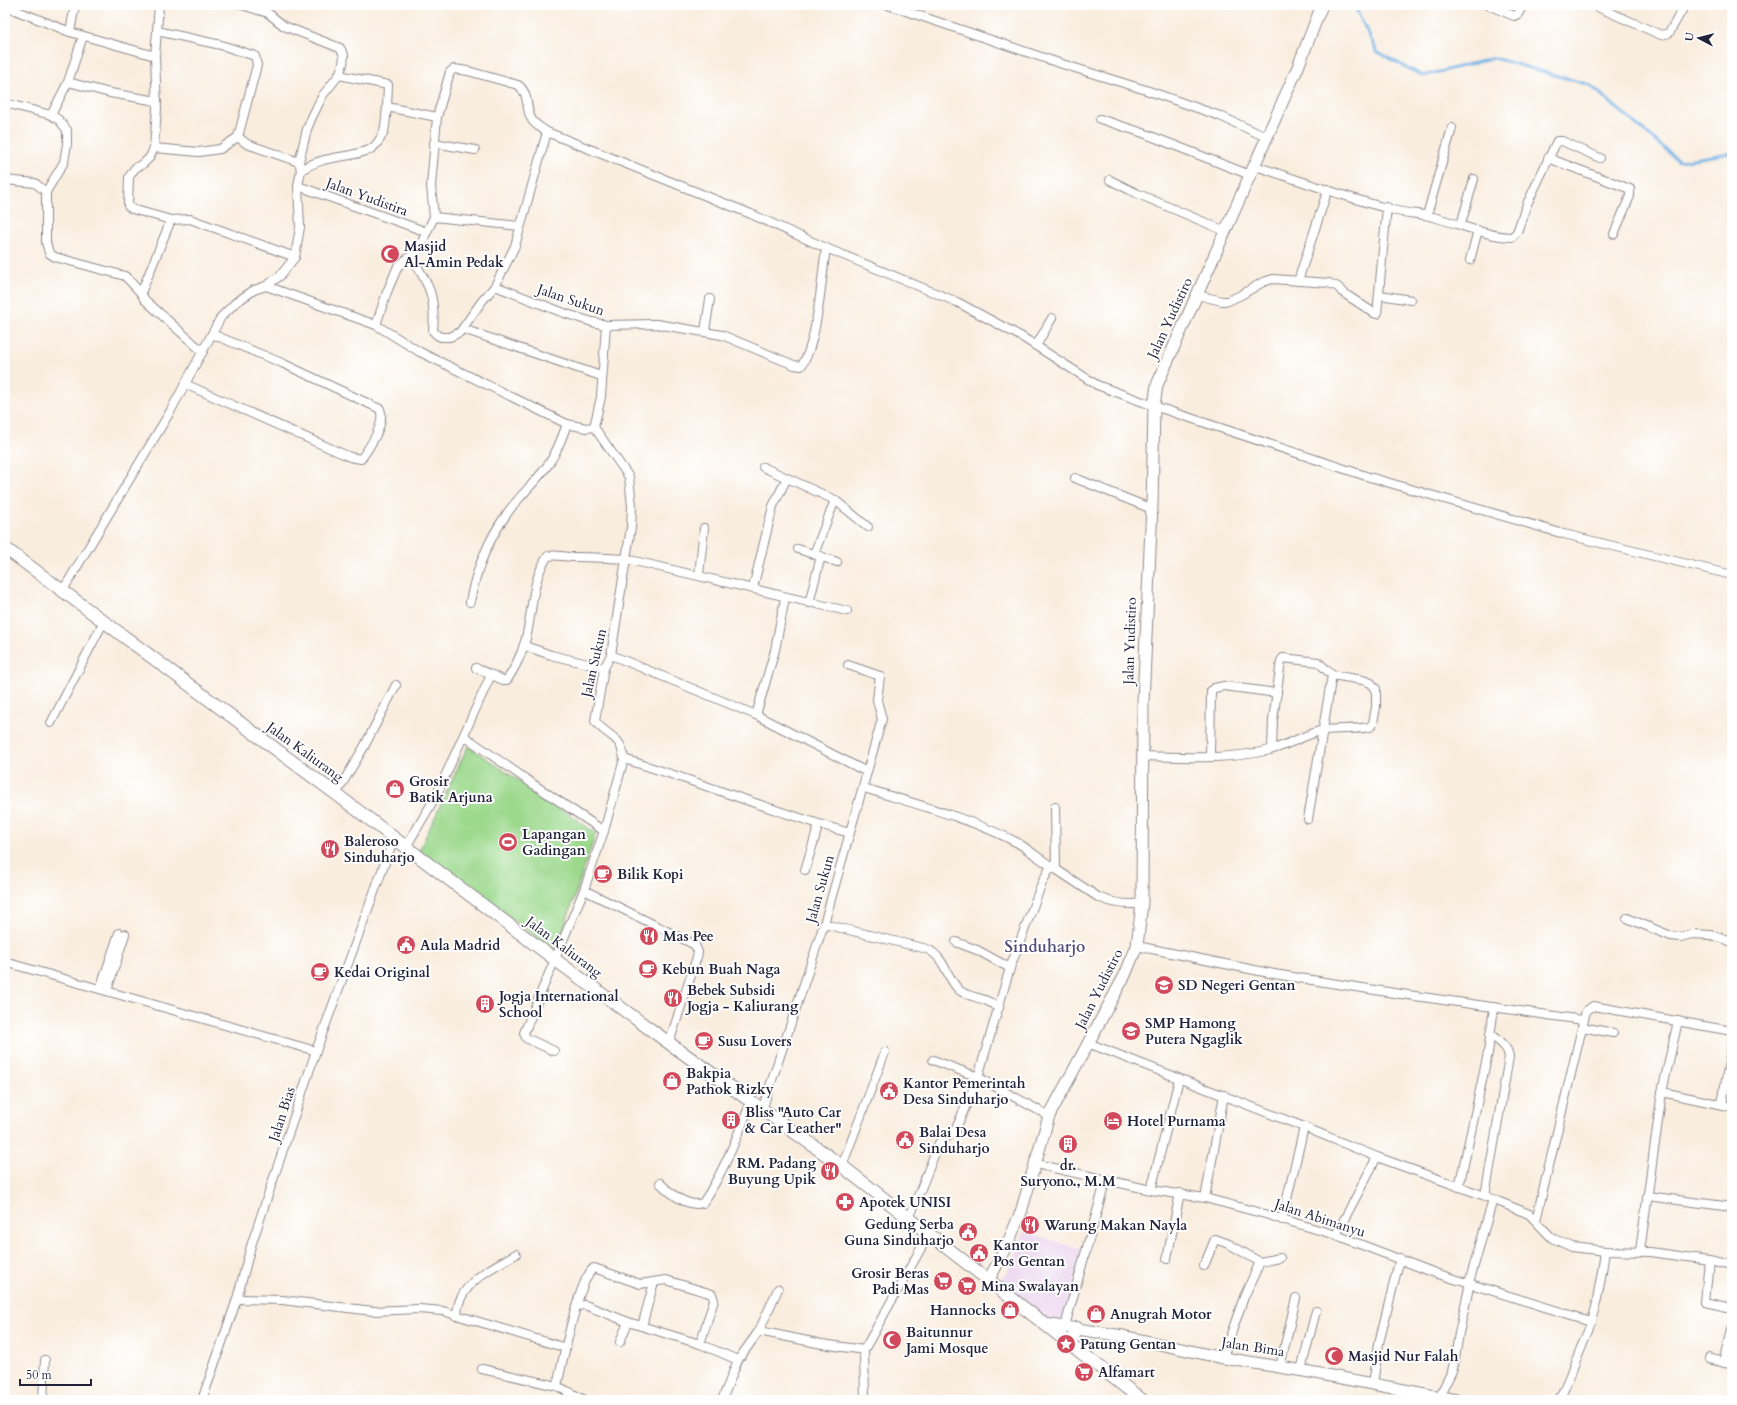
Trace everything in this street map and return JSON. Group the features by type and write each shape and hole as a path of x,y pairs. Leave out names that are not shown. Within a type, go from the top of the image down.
{"main road":[{"name":"Jalan Kaliurang","path":"5,548 669,1043 842,1166 1142,1400"},
{"path":"1070,1345 1077,1328"}],"street":[{"path":"70,32 75,5"},
{"path":"159,5 155,56 157,102 154,148 150,157 143,164 135,168 129,177 128,206 132,210 171,220 190,219 295,257"},
{"path":"63,590 185,384 221,317 235,303 254,290 266,286 280,276 295,257 300,227 298,186 307,129 323,96 339,75 343,64 344,55 340,48 284,26 268,13 242,5"},
{"path":"888,5 1036,56 1146,90 1220,116 1266,136"},
{"name":"Jalan Yudistiro","path":"988,1281 1006,1250 1021,1212 1050,1116 1125,975 1138,946 1142,903 1142,702 1152,509 1154,406 1157,384 1185,318 1197,295 1266,136 1298,67 1322,5"},
{"path":"1488,5 1514,16 1518,14 1523,5"},
{"path":"1593,5 1607,8 1664,35 1669,34 1685,5"},
{"path":"5,6 70,32 155,56"},
{"path":"154,148 199,152 220,149 238,137 257,65 255,56 221,45 157,31"},
{"path":"51,115 68,82 83,36"},
{"path":"376,325 387,292 398,266 420,246 434,217 431,186 437,117 450,72 454,69 459,69 518,85 522,88 532,120 547,132 751,214 826,248 956,302 1036,346 1097,385 1154,406 1366,476 1564,534 1732,575"},
{"path":"238,137 247,144 300,166 370,150 378,142 384,131 388,85 339,75"},
{"path":"68,82 110,93 157,102"},
{"path":"5,103 51,115 59,120 67,130 67,144 64,162 46,192 46,242 49,252 54,258 125,276 141,293 145,300 203,352"},
{"path":"387,107 437,117"},
{"path":"1100,119 1252,170 1328,189 1397,211 1428,215 1506,237 1512,237 1517,232 1527,204 1557,141 1559,140 1600,158"},
{"path":"1428,215 1452,128"},
{"path":"410,256 429,285 434,303 433,331 437,336 441,337 450,337 460,332 482,301 496,286 515,246 519,226 547,132"},
{"path":"434,143 475,150"},
{"path":"1548,158 1630,189 1630,196 1614,234"},
{"path":"1461,224 1474,179"},
{"path":"5,180 35,183 46,192"},
{"path":"1110,180 1136,193 1225,231"},
{"name":"Jalan Yudistira","path":"298,186 427,232"},
{"path":"1298,281 1328,189"},
{"path":"1197,295 1228,301 1268,279 1329,283 1338,287 1342,292 1374,314 1378,314 1387,207"},
{"path":"434,217 519,226"},
{"path":"141,293 171,220"},
{"path":"1470,260 1478,230"},
{"path":"606,325 656,324 722,335 794,365 801,366 812,340 819,305 826,248"},
{"path":"266,286 376,325 420,352 567,424 586,428 594,427"},
{"name":"Jalan Sukun","path":"496,286 564,314 606,325 605,349 601,376 601,397 594,427 629,477 632,506 631,527 611,654 604,668 595,721 601,728 618,740 623,748 624,759"},
{"path":"1380,295 1411,300"},
{"path":"705,332 710,300"},
{"path":"1036,346 1052,318"},
{"path":"463,329 601,376"},
{"path":"185,384 350,457 360,458 368,450 380,422 380,409 282,363 212,334"},
{"path":"470,602 475,574 496,530 507,514 548,465 561,443 567,424"},
{"path":"763,467 835,500 868,527"},
{"path":"753,588 773,506 787,478"},
{"path":"1075,478 1152,509"},
{"path":"809,603 818,555 835,500"},
{"path":"699,575 704,528"},
{"path":"798,549 837,562"},
{"path":"476,668 507,680 520,658 524,646 537,579 548,556 553,555 626,559 753,588 785,598 847,611"},
{"path":"756,715 775,650 785,598"},
{"path":"51,723 104,622"},
{"path":"524,646 550,655 604,668"},
{"path":"611,654 756,715 867,772"},
{"path":"1142,756 1210,757 1252,754 1272,750 1302,737 1323,731 1370,727 1373,723 1376,707 1376,689 1371,683 1363,680 1332,675 1318,662 1283,658 1281,661 1273,720 1272,750"},
{"name":"Jalan Sukun","path":"762,1110 824,924 864,788 882,719 878,700 880,676 848,665"},
{"path":"406,847 436,796 491,675"},
{"path":"1308,819 1332,675"},
{"path":"336,794 364,748 396,685"},
{"path":"1210,757 1211,691 1214,688 1224,686 1277,694"},
{"path":"464,736 604,831"},
{"path":"554,1051 526,1038 524,1033 554,958 584,890 604,831 624,759 675,774 742,799 850,833"},
{"path":"864,788 923,806 994,831 1020,844 1053,868 1106,901 1131,905 1142,903"},
{"path":"909,1219 939,1143 955,1131 978,1077 1000,1008 1010,968 1042,883 1053,868 1055,807"},
{"path":"805,870 819,824"},
{"name":"Jalan Bias","path":"202,1400 237,1299 251,1246 316,1051 394,838"},
{"path":"584,890 695,945 698,952 697,957 669,1043"},
{"path":"1627,918 1671,936 1680,937 1692,934 1705,935 1732,942"},
{"path":"824,924 934,952 941,960 960,991 1000,1008"},
{"path":"103,990 122,934"},
{"path":"956,942 977,950 1010,968"},
{"path":"1138,946 1274,974 1494,1007 1583,1023 1613,1033"},
{"path":"5,962 316,1051"},
{"path":"1536,1220 1586,1011 1593,1006 1732,1031"},
{"path":"1459,1186 1488,1053 1494,1007"},
{"path":"1640,1251 1662,1092 1678,1022"},
{"path":"1485,1196 1509,1057 1509,1051 1506,1047 1490,1034"},
{"path":"1088,1043 1377,1157 1459,1186 1529,1214 1536,1220 1546,1234 1572,1247 1606,1251 1640,1251 1709,1260 1732,1265"},
{"path":"1722,1104 1732,1045"},
{"path":"842,1166 885,1052"},
{"path":"933,1060 978,1077 1050,1116"},
{"path":"1151,1190 1180,1079"},
{"path":"1662,1092 1732,1107"},
{"path":"1205,1198 1224,1096"},
{"path":"660,1183 672,1195 696,1204 703,1203 717,1180 732,1149 751,1102"},
{"path":"1282,1220 1304,1127"},
{"path":"1336,1235 1377,1157"},
{"name":"Jalan Abimanyu","path":"1036,1164 1151,1190 1205,1198 1336,1235 1400,1258 1435,1273 1590,1321"},
{"path":"1065,1326 1106,1179"},
{"path":"1167,1259 1180,1194"},
{"path":"1647,1196 1732,1207"},
{"path":"1439,1397 1452,1371 1469,1283 1493,1199"},
{"path":"865,1400 864,1350 929,1234"},
{"path":"1204,1266 1212,1244 1218,1239 1260,1262 1280,1258"},
{"path":"1559,1400 1572,1370 1597,1300 1606,1251"},
{"path":"456,1316 460,1299 467,1288 489,1270 516,1254"},
{"path":"1373,1384 1379,1343 1400,1258"},
{"path":"1709,1260 1705,1302 1732,1308"},
{"path":"1223,1357 1244,1297 1260,1262"},
{"path":"557,1386 585,1280 589,1271 594,1268 640,1284 666,1280 713,1296 714,1300 700,1344"},
{"path":"642,1326 654,1282"},
{"path":"722,1400 738,1360 759,1331 778,1289"},
{"path":"1280,1367 1296,1298"},
{"path":"237,1299 282,1300 372,1311 429,1309 566,1348"},
{"path":"577,1306 585,1305 628,1322 700,1344 738,1360"},
{"path":"1301,1370 1316,1311"},
{"path":"620,1342 628,1322"},
{"name":"Jalan Bima","path":"1045,1324 1077,1328 1223,1357 1301,1370 1456,1400"},
{"path":"1710,1358 1728,1363 1732,1330"},
{"path":"759,1331 822,1344 864,1350"},
{"path":"43,1400 45,1360"},
{"path":"482,1369 557,1386 585,1400"},
{"path":"566,1400 570,1392"}],"shaded area":[{"path":"1024,1231 1083,1250 1064,1319 1049,1320 999,1282 1013,1263"}],"green space":[{"name":"Lapangan Gadingan","path":"468,746 596,833 556,952 419,851"}],"waterway":[{"path":"1354,5 1377,52 1423,76 1494,58 1590,85 1679,161 1732,153"}],"place":[{"name":"Masjid Al-Amin Pedak","path":"390,254"},
{"name":"Grosir Batik Arjuna","path":"395,789"},
{"name":"Lapangan Gadingan","path":"508,842"},
{"name":"Baleroso Sinduharjo","path":"330,849"},
{"name":"Bilik Kopi","path":"603,874"},
{"name":"Mas Pee","path":"649,936"},
{"name":"Aula Madrid","path":"406,945"},
{"name":"Kebun Buah Naga","path":"648,969"},
{"name":"Kedai Original","path":"320,972"},
{"name":"SD Negeri Gentan","path":"1164,985"},
{"name":"Bebek Subsidi Jogja - Kaliurang","path":"673,998"},
{"name":"Jogja International School","path":"485,1004"},
{"name":"SMP Hamong Putera Ngaglik","path":"1131,1031"},
{"name":"Susu Lovers","path":"704,1041"},
{"name":"Bakpia Pathok Rizky","path":"672,1081"},
{"name":"Kantor Pemerintah Desa Sinduharjo","path":"889,1091"},
{"name":"Bliss \"Auto Car & Car Leather\"","path":"731,1120"},
{"name":"Hotel Purnama","path":"1113,1121"},
{"name":"Balai Desa Sinduharjo","path":"905,1140"},
{"name":"dr. Suryono., M.M","path":"1068,1144"},
{"name":"RM. Padang Buyung Upik","path":"830,1171"},
{"name":"Apotek UNISI","path":"845,1202"},
{"name":"Warung Makan Nayla","path":"1030,1225"},
{"name":"Gedung Serba Guna Sinduharjo","path":"968,1232"},
{"name":"Kantor Pos Gentan","path":"979,1253"},
{"name":"Grosir Beras Padi Mas","path":"943,1281"},
{"name":"Mina Swalayan","path":"967,1286"},
{"name":"Hannocks","path":"1010,1310"},
{"name":"Anugrah Motor","path":"1096,1314"},
{"name":"Baitunnur Jami Mosque","path":"892,1340"},
{"name":"Patung Gentan","path":"1066,1344"},
{"name":"Masjid Nur Falah","path":"1334,1356"},
{"name":"Alfamart","path":"1084,1372"}],"district":[{"name":"Sinduharjo","path":"1045,947"}]}
